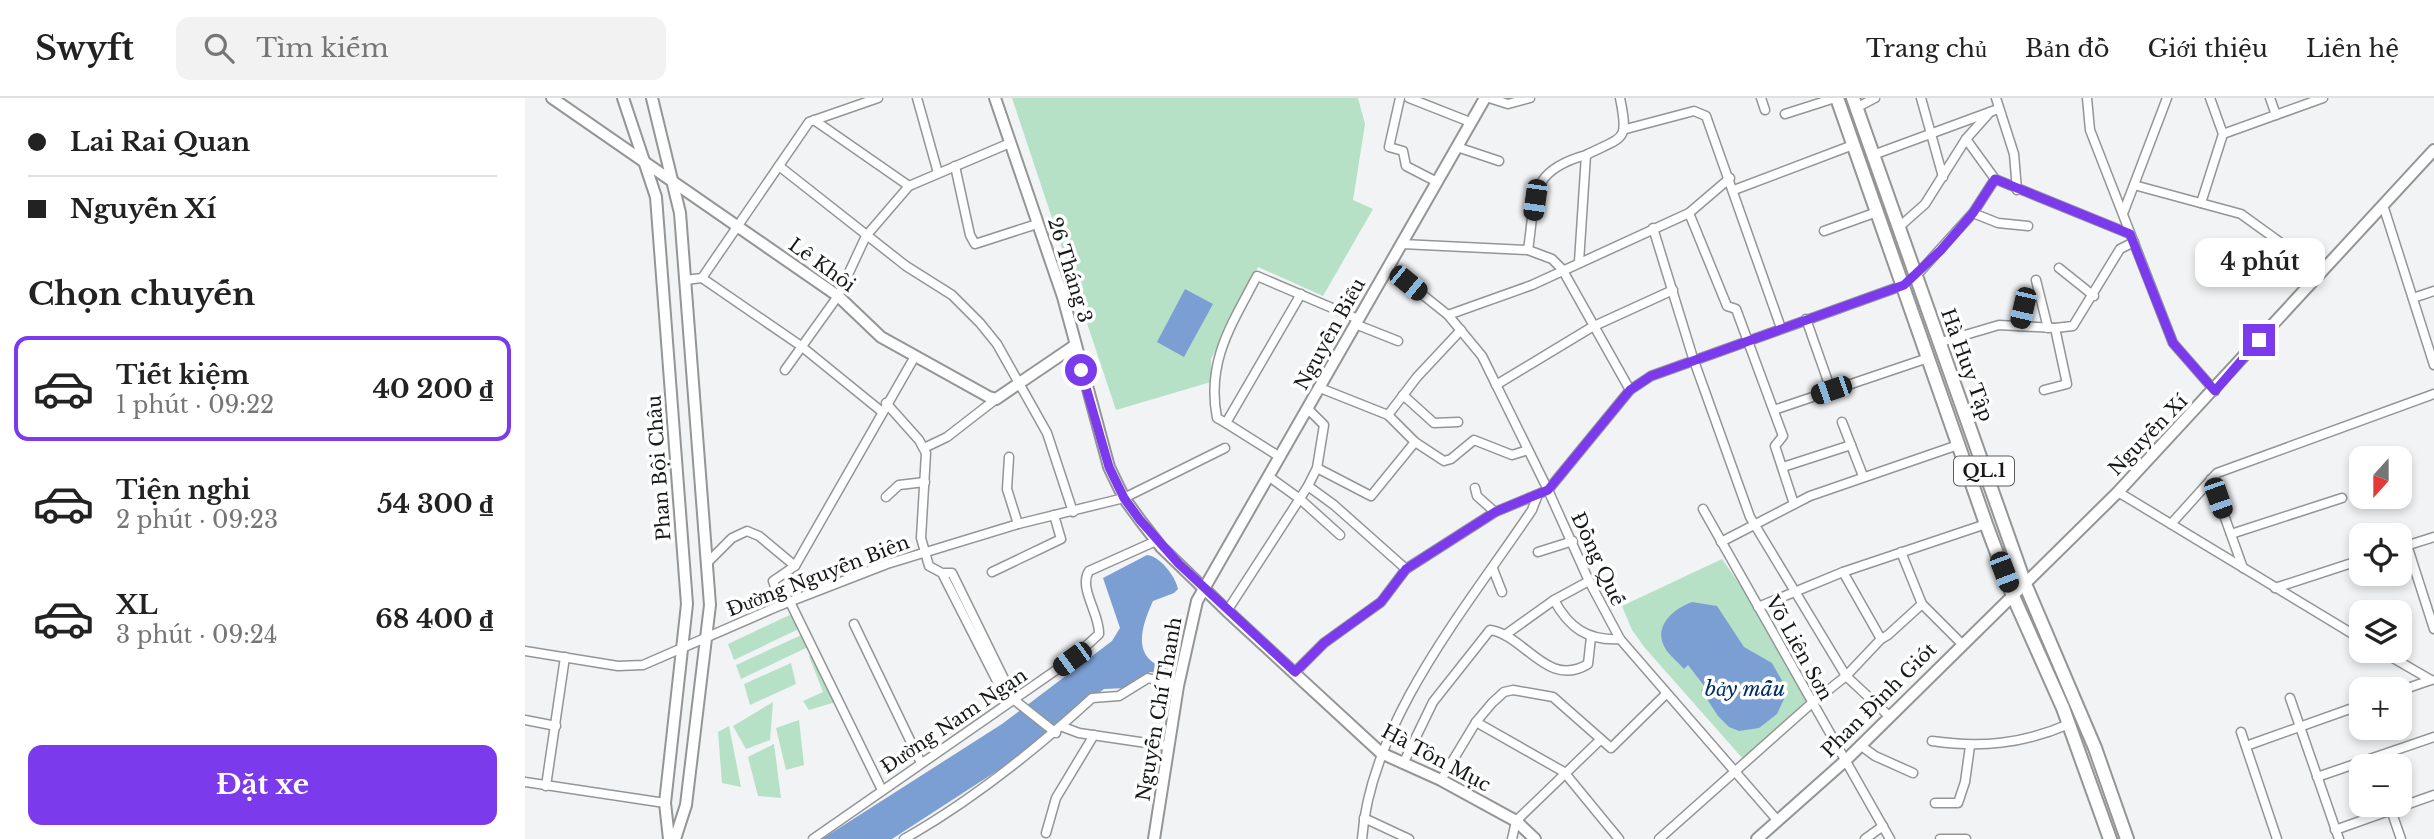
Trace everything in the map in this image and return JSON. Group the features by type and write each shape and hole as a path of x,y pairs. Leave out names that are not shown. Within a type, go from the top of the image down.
{"main road":[{"name":"Hà Huy Tập","path":"1836,98 1986,524 2013,596 2069,724 2110,839"},
{"name":"Hà Huy Tập","path":"1855,103 2025,584 2095,748 2127,839"},
{"path":"1904,285 1915,277"}],"street":[{"name":"Lê Khôi","path":"552,98 838,296 881,337 914,358 996,399"},
{"name":"Phan Bội Châu","path":"623,98 645,161 657,210 687,604 665,803 672,839"},
{"name":"Phan Bội Châu","path":"652,98 680,213 710,605 686,805 672,839"},
{"path":"702,278 814,120 879,98"},
{"path":"917,98 938,173"},
{"name":"26 Tháng 3","path":"995,98 1063,296 1074,346 1109,467 1124,498 1156,541 1204,587"},
{"path":"1400,98 1389,147 1403,151 1406,166 1437,182"},
{"path":"1409,98 1470,122"},
{"path":"1487,98 1508,104 1530,98"},
{"name":"Nguyễn Biểu","path":"1204,587 1470,122 1487,98"},
{"path":"1528,250 1535,200 1547,171 1563,161 1586,155 1623,136 1626,129 1620,98"},
{"path":"1761,98 1765,110"},
{"path":"1785,114 1836,98"},
{"path":"1855,103 1875,98"},
{"path":"1921,98 1943,177"},
{"path":"1996,98 1994,111 2014,154 2017,190"},
{"path":"2087,98 2090,130 2124,211 2173,343 2215,391"},
{"path":"2124,211 2167,98"},
{"path":"2201,203 2223,134 2210,98"},
{"path":"2270,98 2276,115"},
{"path":"2223,134 2323,98"},
{"path":"1873,155 1994,111"},
{"path":"1898,228 1925,204 1966,139 1994,111"},
{"path":"1626,129 1699,112 1706,116 1781,328"},
{"path":"814,120 909,186"},
{"path":"1966,139 1995,179 2132,238"},
{"path":"785,370 838,296 866,236 909,186 1010,143"},
{"path":"1734,190 1853,145"},
{"path":"1457,146 1499,161"},
{"name":"Nguyễn Xí","path":"2025,584 2119,492 2215,391 2320,271 2434,150"},
{"path":"1579,262 1586,155"},
{"path":"779,166 906,267 952,295 997,344 1016,383 1047,433 1073,512"},
{"path":"955,166 970,235 975,244 1038,224"},
{"path":"1448,315 1532,285 1689,213 1730,178"},
{"path":"1915,277 1973,213 1995,179"},
{"path":"2134,185 2241,214 2259,224 2320,271"},
{"path":"2383,205 2434,365"},
{"path":"1824,231 1877,212"},
{"path":"1689,213 1727,306 1736,309 1749,339 1783,436 1775,443 1794,504"},
{"path":"1973,213 1998,223 2028,226"},
{"path":"1653,228 1693,358 1750,517 1796,590 1826,647 1846,676 1889,716"},
{"path":"1938,343 1981,328 2073,326 2094,296 2120,249 2132,238"},
{"path":"1402,244 1528,250 1552,258 1562,269 1592,327 1630,390"},
{"name":"Đồng Quế","path":"1388,267 1448,315 1482,356 1573,541 1589,582 1620,639 1777,820"},
{"path":"2059,268 2094,296"},
{"path":"1280,457 1217,418 1214,405 1215,361 1257,276 1398,341"},
{"path":"685,280 702,278 801,346 883,407 924,448 925,482 921,538 929,566 942,573 1001,690 1057,730 1167,746"},
{"path":"2036,280 2067,384 2045,390"},
{"path":"1295,672 1324,643 1381,602 1406,569 1495,512 1537,497 1548,490 1630,390 1651,376 1693,358 1904,285"},
{"path":"1496,384 1592,327 1673,290"},
{"path":"2413,298 2434,291"},
{"path":"1226,423 1301,294"},
{"path":"2019,326 2023,308"},
{"path":"1806,319 1831,390"},
{"path":"1388,415 1461,330"},
{"path":"924,448 947,437 1016,383 1074,346"},
{"path":"882,790 773,581 795,566 860,455 883,407 914,358"},
{"path":"1774,410 1928,358"},
{"path":"1320,388 1388,415 1415,442 1444,461 1451,460 1474,440 1512,455 1528,450"},
{"path":"2171,524 2217,473 2434,394"},
{"path":"1403,395 1437,425 1458,422"},
{"path":"1227,611 1300,499 1317,468 1324,425 1308,409"},
{"path":"1842,422 1863,476"},
{"path":"1317,468 1371,496 1415,442"},
{"path":"1721,542 1794,504 1863,476 1958,445"},
{"path":"1783,467 1851,446"},
{"name":"Đường Nguyễn Biên","path":"525,651 631,667 683,649 785,603 925,551 1018,524 1124,498 1225,448"},
{"path":"1009,457 1007,489 1018,524"},
{"path":"1268,476 1300,499 1340,535"},
{"path":"2211,479 2243,568"},
{"path":"886,497 899,485 925,482"},
{"path":"1308,486 1334,505 1406,569"},
{"path":"1475,488 1477,496 1495,512"},
{"path":"2119,492 2349,632"},
{"path":"1362,839 1364,818 1381,753 1421,676 1493,569 1537,497"},
{"path":"2231,534 2342,498"},
{"name":"Võ Liên Sơn","path":"1703,509 1889,839"},
{"path":"992,572 1061,539 1054,515"},
{"path":"1758,607 1843,572 1986,524"},
{"path":"707,563 732,538 747,531 759,536 795,566"},
{"path":"2412,544 2434,537"},
{"name":"Đường Nam Ngạn","path":"813,839 1072,659 1099,634 1100,622 1085,585 1089,571 1156,541"},
{"path":"1538,552 1573,541"},
{"path":"1901,552 1922,604 1961,643"},
{"path":"2275,588 2349,564"},
{"path":"1493,569 1502,592"},
{"path":"2412,571 2434,629"},
{"path":"1843,572 1881,639"},
{"path":"1506,635 1554,600 1589,582"},
{"name":"Phan Đình Giót","path":"1757,839 1846,760 1961,643 2025,584"},
{"name":"Hà Tôn Mục","path":"1204,587 1381,753 1441,780 1516,821 1535,839"},
{"name":"Nguyễn Chí Thanh","path":"1154,839 1178,686 1196,601 1204,587"},
{"path":"1554,600 1564,618 1591,637 1620,639"},
{"path":"1659,839 1846,676 1881,639 1922,604"},
{"path":"854,624 921,763"},
{"path":"1403,764 1433,702 1490,630 1506,635 1534,658 1569,671 1588,664 1591,637"},
{"path":"546,786 565,657"},
{"path":"2402,663 2432,680"},
{"path":"904,839 1017,764 1092,698 1119,696 1149,678 1178,686"},
{"path":"2412,687 2432,680"},
{"path":"1441,780 1476,722 1504,692 1513,690 1553,697 1581,719 1599,741 1611,748 1666,694"},
{"path":"2290,698 2339,839"},
{"path":"2246,746 2349,709"},
{"path":"525,720 556,726"},
{"path":"1476,722 1565,772 1619,839"},
{"path":"1932,741 1970,746 2021,741 2069,724"},
{"path":"2241,732 2277,839"},
{"path":"1046,833 1056,798 1094,735"},
{"path":"2317,777 2434,737"},
{"path":"1512,839 1516,821 1599,741"},
{"path":"1860,745 1875,756 1913,773"},
{"path":"1935,803 1958,803 1965,782 1970,746"},
{"path":"525,782 665,803"},
{"path":"2412,803 2434,795"},
{"path":"2335,830 2371,817"},
{"path":"2393,817 2401,839"},
{"path":"1364,818 1409,839"},
{"path":"1865,839 1883,826"},
{"path":"1768,830 1775,839"},
{"path":"1394,832 1401,839"},
{"path":"1940,839 1966,839"}],"green space":[{"path":"1012,98 1358,98 1365,124 1353,200 1373,209 1323,296 1258,267 1211,359 1211,382 1116,410"},
{"path":"1722,559 1764,619 1812,704 1744,760 1645,648 1632,630 1622,606"},
{"path":"798,611 805,626 734,660 728,644"},
{"path":"808,632 812,645 741,679 736,665"},
{"path":"819,650 839,701 809,710 803,701 823,692 809,656"},
{"path":"791,663 796,684 750,705 744,684"},
{"path":"773,702 770,740 746,749 733,726"},
{"path":"799,720 804,765 786,770 776,728"},
{"path":"729,726 741,787 722,783 718,732"},
{"path":"774,744 781,798 758,796 748,757"}],"water":[{"path":"1185,289 1213,304 1184,357 1157,342"},
{"path":"1147,555 1167,568 1178,589 1153,601 1144,625 1142,645 1145,654 1152,661 1176,671 1175,675 1150,672 1127,688 1104,689 1003,767 892,839 822,839 1002,724 1112,641 1120,628 1103,578"},
{"name":"bảy mẫu","path":"1692,602 1717,606 1744,647 1772,663 1785,686 1784,699 1777,714 1759,728 1739,731 1729,727 1718,716 1701,690 1705,687 1688,665 1684,669 1665,648 1661,632 1663,625 1673,613"}],"route":[{"path":"1081,370 1109,467 1124,498 1151,536 1227,611 1295,672 1324,643 1352,626 1381,602 1406,569 1495,512 1537,497 1548,490 1630,390 1651,376 1693,358 1904,285 1941,250 1973,213 1995,179 2063,209 2130,234 2173,343 2215,391 2259,340"}]}
